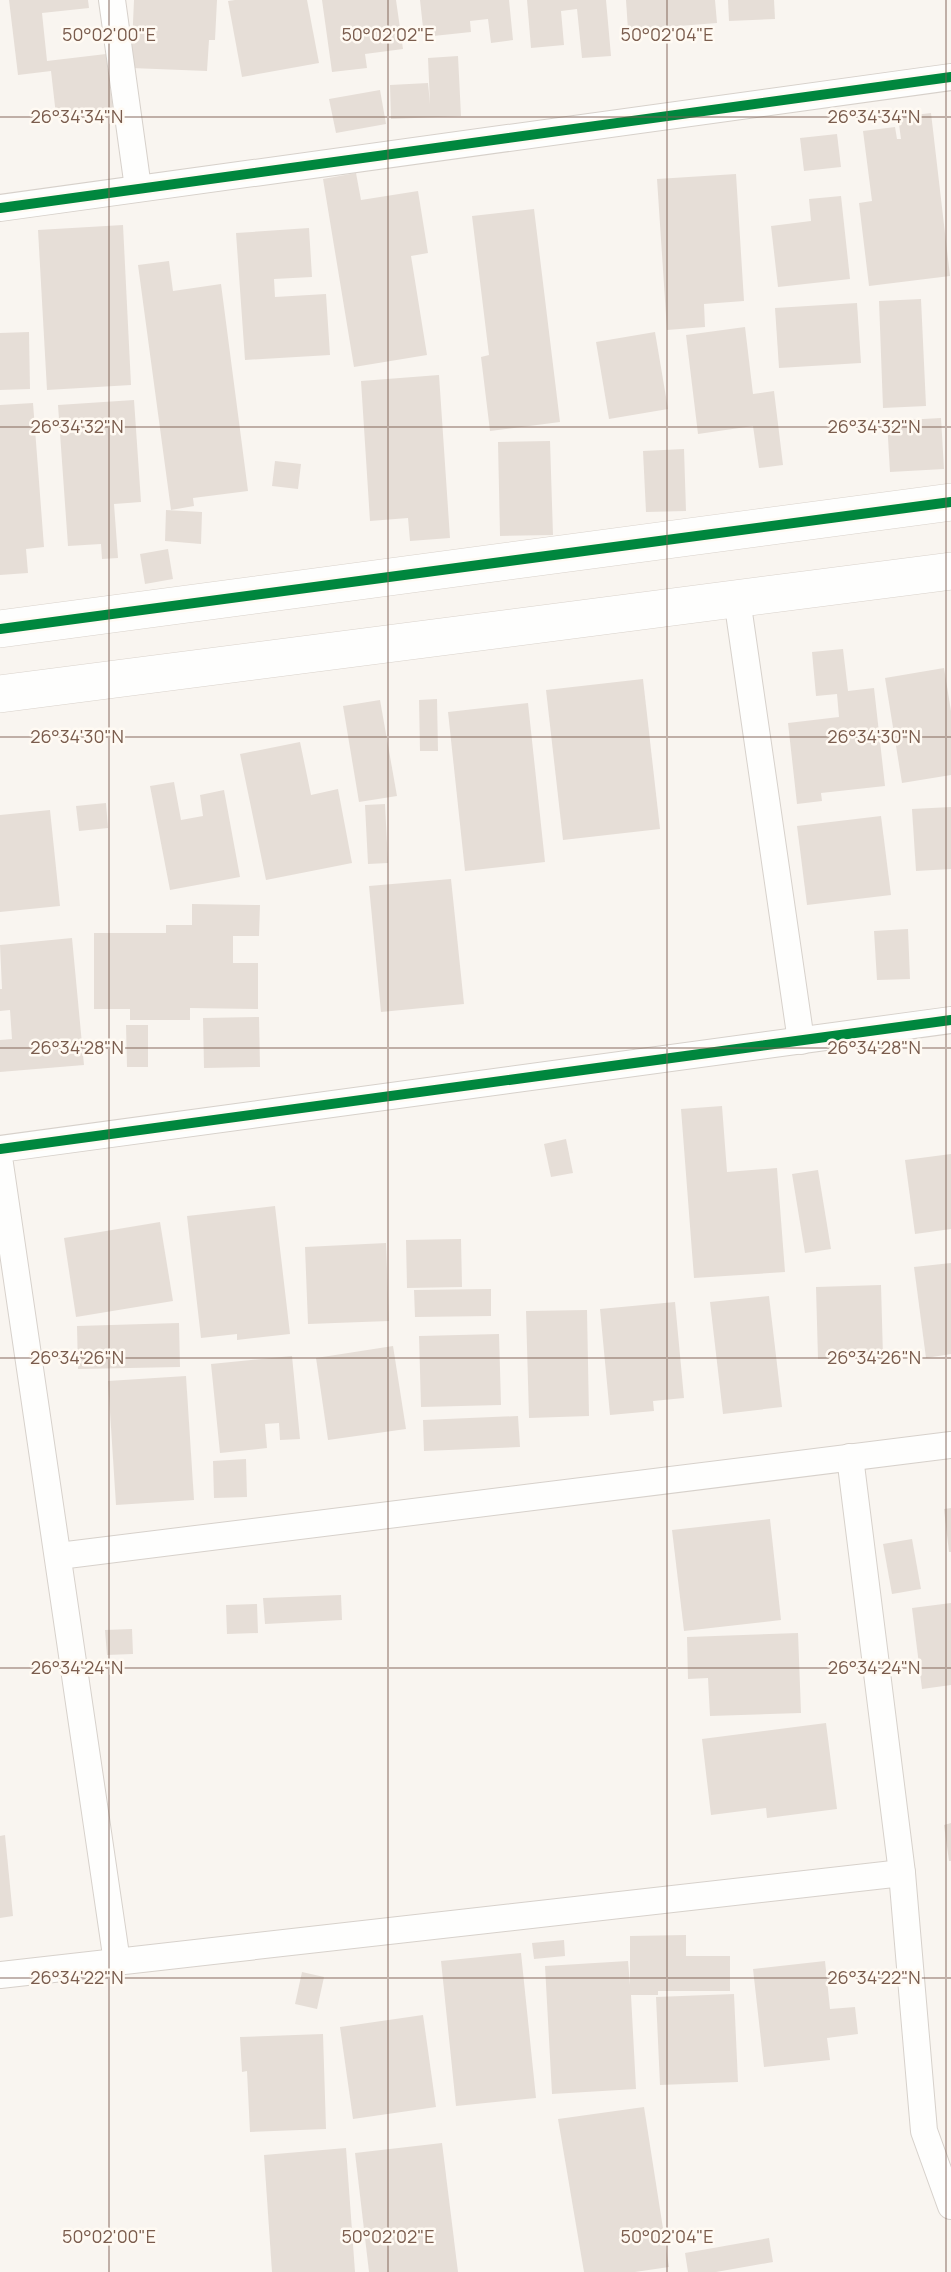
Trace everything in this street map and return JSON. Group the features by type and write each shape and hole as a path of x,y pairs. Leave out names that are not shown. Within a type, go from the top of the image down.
{"street":[{"path":"112,0 138,188"},
{"path":"0,208 951,77"},
{"path":"0,629 951,502"},
{"path":"0,694 951,572"},
{"path":"737,599 801,1041"},
{"path":"0,1149 951,1020"},
{"path":"0,1164 117,1962"},
{"path":"59,1556 951,1444"},
{"path":"850,1457 902,1873 924,2130 951,2206"},
{"path":"0,1975 902,1873"}],"building":[{"path":"9,0 88,0 89,8 42,13 47,61 106,54 113,109 56,115 51,71 18,75"},
{"path":"134,0 217,0 215,40 209,40 207,71 131,68"},
{"path":"307,0 319,63 242,77 228,1"},
{"path":"322,0 396,0 403,49 365,54 367,68 332,72"},
{"path":"420,0 509,0 513,40 491,43 488,19 470,21 471,32 424,37"},
{"path":"527,0 606,0 611,56 582,58 577,9 561,11 564,45 531,48"},
{"path":"626,0 715,0 717,23 628,30"},
{"path":"728,0 774,0 775,19 729,21"},
{"path":"458,56 461,116 391,119 390,85 428,83 430,104 428,58"},
{"path":"380,90 386,124 336,133 329,99"},
{"path":"931,113 950,276 869,286 859,203 872,201 863,131 895,127 897,139 901,139 898,117"},
{"path":"837,134 841,167 804,171 800,138"},
{"path":"356,173 361,200 418,191 428,253 411,256 427,355 354,367 323,179"},
{"path":"736,174 744,301 704,304 705,327 667,330 657,179"},
{"path":"841,196 850,279 778,287 771,226 811,221 809,199"},
{"path":"534,209 560,422 490,431 481,357 489,355 472,216"},
{"path":"123,225 131,385 47,390 38,230"},
{"path":"309,228 312,277 274,279 275,297 326,294 330,355 245,360 236,233"},
{"path":"169,261 173,291 221,284 248,491 193,498 194,506 171,510 138,265"},
{"path":"921,299 926,406 883,408 879,301"},
{"path":"857,303 861,363 779,368 775,308"},
{"path":"745,327 753,394 774,391 783,465 759,468 753,426 698,434 686,335"},
{"path":"29,332 30,389 0,390 0,333"},
{"path":"655,332 668,409 609,419 596,342"},
{"path":"439,375 450,538 410,541 408,518 370,521 361,381"},
{"path":"134,400 141,502 114,504 118,558 102,559 101,544 68,546 58,405"},
{"path":"33,403 44,547 26,549 28,573 0,575 0,405"},
{"path":"941,418 944,469 890,472 887,421"},
{"path":"550,441 553,535 500,536 498,442"},
{"path":"684,449 686,511 646,512 643,451"},
{"path":"275,461 301,464 298,489 272,486"},
{"path":"166,510 202,512 201,544 165,541"},
{"path":"168,549 173,579 145,584 140,554"},
{"path":"843,649 848,691 874,688 885,786 821,793 822,801 797,804 788,723 839,717 837,694 816,696 812,652"},
{"path":"944,668 951,711 951,775 902,783 885,678"},
{"path":"643,679 660,829 563,840 546,690"},
{"path":"437,699 438,751 420,751 419,700"},
{"path":"380,700 397,796 359,802 343,706"},
{"path":"528,703 545,862 465,871 448,712"},
{"path":"300,742 311,795 338,789 352,863 266,880 240,754"},
{"path":"174,782 181,820 203,816 200,795 224,790 240,877 170,890 150,786"},
{"path":"106,803 108,828 79,831 76,806"},
{"path":"385,804 388,863 368,864 365,805"},
{"path":"951,807 951,869 916,871 912,809"},
{"path":"50,810 60,906 0,912 0,815"},
{"path":"881,816 891,895 807,905 797,826"},
{"path":"451,879 464,1004 381,1012 369,886"},
{"path":"192,904 260,905 259,936 233,936 233,963 258,963 258,1009 190,1008 190,1020 130,1020 130,1009 94,1009 94,933 166,933 166,925 192,925"},
{"path":"908,929 910,979 877,980 874,931"},
{"path":"72,938 84,1065 0,1072 0,1040 12,1039 10,1010 0,1011 0,945"},
{"path":"259,1017 260,1067 204,1068 203,1018"},
{"path":"126,1025 148,1025 148,1067 127,1067"},
{"path":"722,1106 727,1172 777,1168 785,1272 694,1278 681,1109"},
{"path":"566,1139 573,1173 551,1177 544,1144"},
{"path":"951,1154 951,1229 915,1234 905,1160"},
{"path":"818,1170 831,1249 805,1253 792,1174"},
{"path":"275,1206 290,1334 237,1340 237,1334 201,1338 187,1216"},
{"path":"160,1222 173,1301 76,1317 64,1238"},
{"path":"461,1239 462,1287 407,1288 406,1240"},
{"path":"386,1243 389,1321 308,1324 305,1247"},
{"path":"951,1263 951,1354 926,1358 914,1267"},
{"path":"881,1285 883,1357 818,1359 816,1287"},
{"path":"491,1289 491,1316 415,1317 414,1290"},
{"path":"769,1296 782,1407 723,1414 710,1302"},
{"path":"675,1302 684,1398 653,1401 654,1411 610,1415 600,1309"},
{"path":"587,1310 589,1416 529,1418 526,1311"},
{"path":"179,1323 180,1367 78,1369 77,1326"},
{"path":"499,1334 501,1405 421,1407 419,1336"},
{"path":"393,1346 406,1429 328,1440 316,1358"},
{"path":"292,1356 300,1439 280,1440 279,1423 265,1424 267,1448 220,1453 211,1364"},
{"path":"186,1376 194,1500 116,1505 108,1381"},
{"path":"518,1416 520,1447 424,1451 423,1420"},
{"path":"246,1459 247,1497 214,1498 213,1461"},
{"path":"951,1508 951,1552 949,1552 944,1509"},
{"path":"770,1519 781,1620 684,1631 672,1530"},
{"path":"912,1539 921,1589 892,1594 883,1544"},
{"path":"341,1595 342,1620 265,1624 263,1598"},
{"path":"951,1603 951,1685 922,1689 912,1608"},
{"path":"257,1604 258,1633 227,1634 226,1605"},
{"path":"132,1629 133,1654 107,1655 105,1630"},
{"path":"798,1633 801,1713 710,1716 708,1678 688,1679 687,1637"},
{"path":"826,1723 837,1809 767,1818 766,1808 711,1815 702,1739"},
{"path":"951,1823 951,1861 949,1861 944,1825"},
{"path":"5,1835 13,1916 0,1918 0,1836"},
{"path":"686,1935 686,1956 730,1956 730,1991 658,1991 658,1995 631,1995 636,2089 552,2094 545,1966 628,1961 630,1985 630,1936"},
{"path":"564,1940 565,1956 534,1959 532,1943"},
{"path":"521,1953 536,2098 456,2106 441,1961"},
{"path":"825,1961 830,2009 855,2007 858,2034 827,2038 830,2060 764,2067 753,1969"},
{"path":"302,1972 324,1977 317,2009 295,2004"},
{"path":"734,1994 738,2082 660,2085 656,1997"},
{"path":"423,2015 436,2107 353,2119 340,2027"},
{"path":"323,2034 326,2129 250,2132 247,2071 242,2072 240,2037"},
{"path":"644,2107 669,2267 635,2272 584,2272 558,2119"},
{"path":"442,2143 458,2272 369,2272 355,2153"},
{"path":"346,2148 355,2272 272,2272 264,2155"},
{"path":"769,2238 773,2262 716,2272 688,2272 685,2253"}],"cycle path":[{"path":"0,208 951,77"},
{"path":"0,629 951,502"},
{"path":"0,1149 951,1020"}]}
